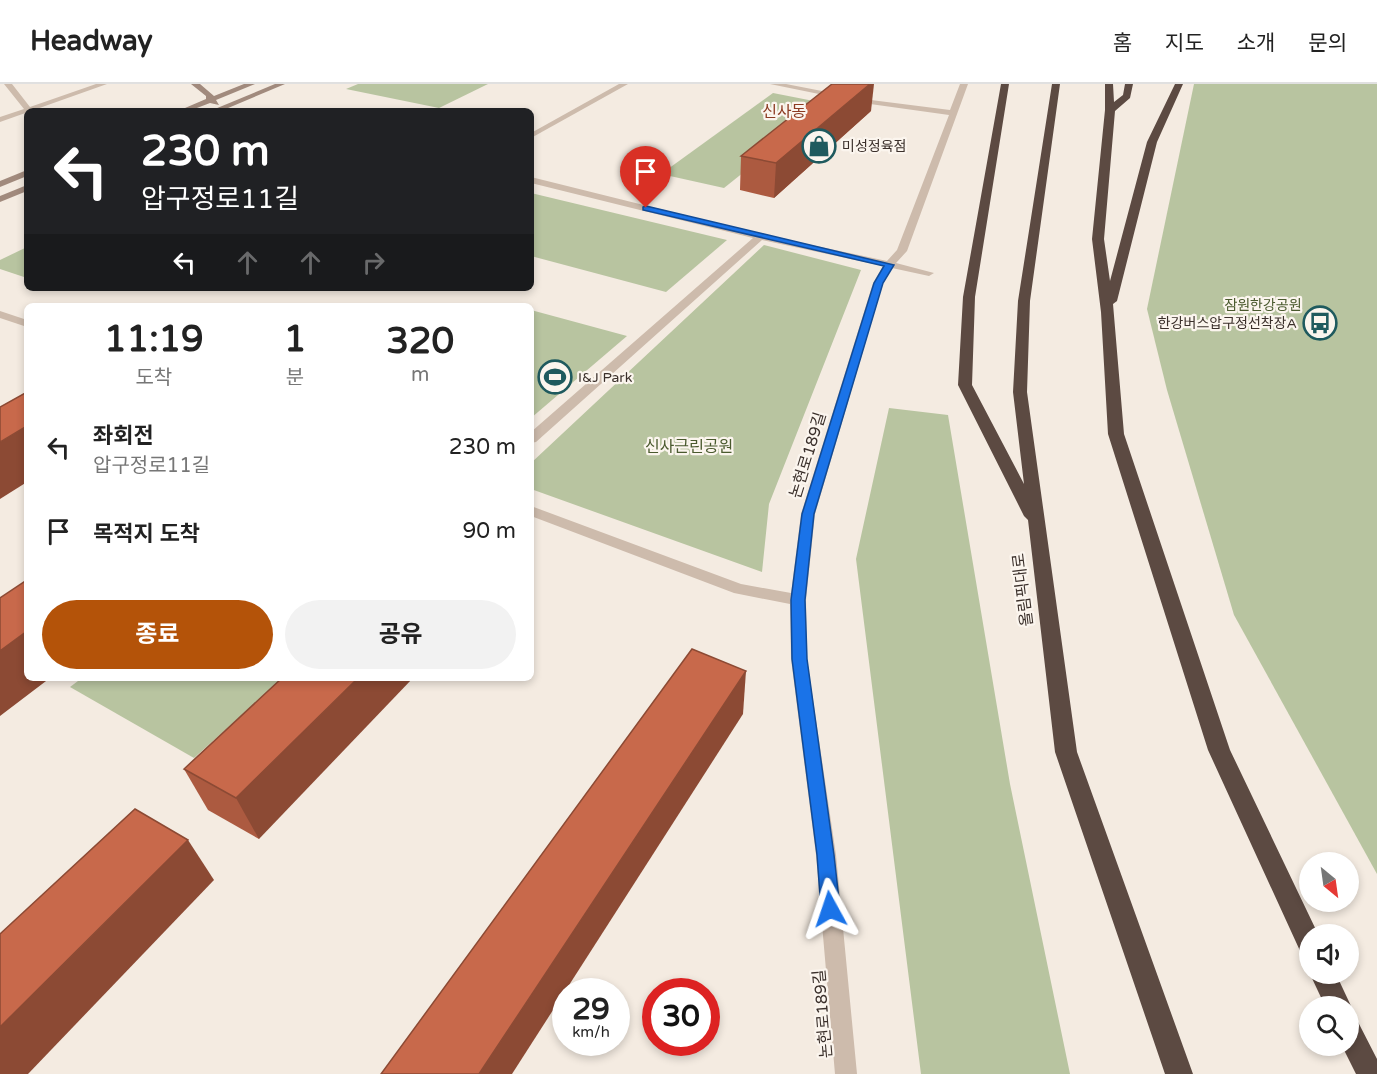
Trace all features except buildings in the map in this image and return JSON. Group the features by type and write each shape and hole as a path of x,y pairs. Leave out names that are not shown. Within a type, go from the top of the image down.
{"highway":[{"path":"1005,84 969,297 965,385 1039,530"},
{"name":"올림픽대로","path":"1056,84 1024,301 1020,392 1066,752 1179,1074"},
{"path":"1109,84 1110,110 1098,239 1108,312 1116,434 1219,750 1300,924"},
{"path":"1110,110 1127,96 1129,84"},
{"path":"1108,312 1152,142 1179,84"},
{"path":"1359,1052 1370,1074"}],"main road":[{"path":"195,84 223,107 281,84"},
{"path":"188,108 210,97 251,84"},
{"path":"0,184 24,175"},
{"path":"0,199 24,189"}],"street":[{"path":"8,84 27,108"},
{"path":"37,108 103,84"},
{"path":"534,134 624,84"},
{"path":"774,84 863,101 955,113"},
{"name":"논현로189길","path":"846,1074 826,855 799,659 798,600 808,514 878,283 889,265 902,251 964,84"},
{"path":"0,120 24,113"},
{"path":"534,181 760,237 929,273"},
{"path":"534,436 760,237"},
{"path":"0,314 24,323"},
{"path":"534,512 739,589 798,600"}],"green space":[{"path":"358,84 488,84 439,108 346,89"},
{"name":"잠원한강공원","path":"1194,84 1377,84 1377,874 1234,615 1167,390 1147,309"},
{"path":"773,93 829,104 724,188 661,174"},
{"path":"534,194 727,240 666,292 534,257"},
{"name":"신사근린공원","path":"764,245 861,270 769,504 762,572 534,490 534,460"},
{"path":"24,248 24,277 0,269 0,260"},
{"name":"I&J Park","path":"534,311 627,336 534,415"},
{"path":"889,408 948,415 1010,784 1070,1074 921,1074 856,559"},
{"path":"78,681 280,681 194,758 70,687"}],"place":[{"name":"미성정육점","path":"819,146"},
{"name":"한강버스압구정선착장A","path":"1320,323"},
{"name":"I&J Park","path":"555,377"}],"district":[{"name":"신사동","path":"784,111"}],"route":[{"path":"646,208 760,237 889,265 878,283 808,514 798,600 799,659 826,855 830,909"}]}
